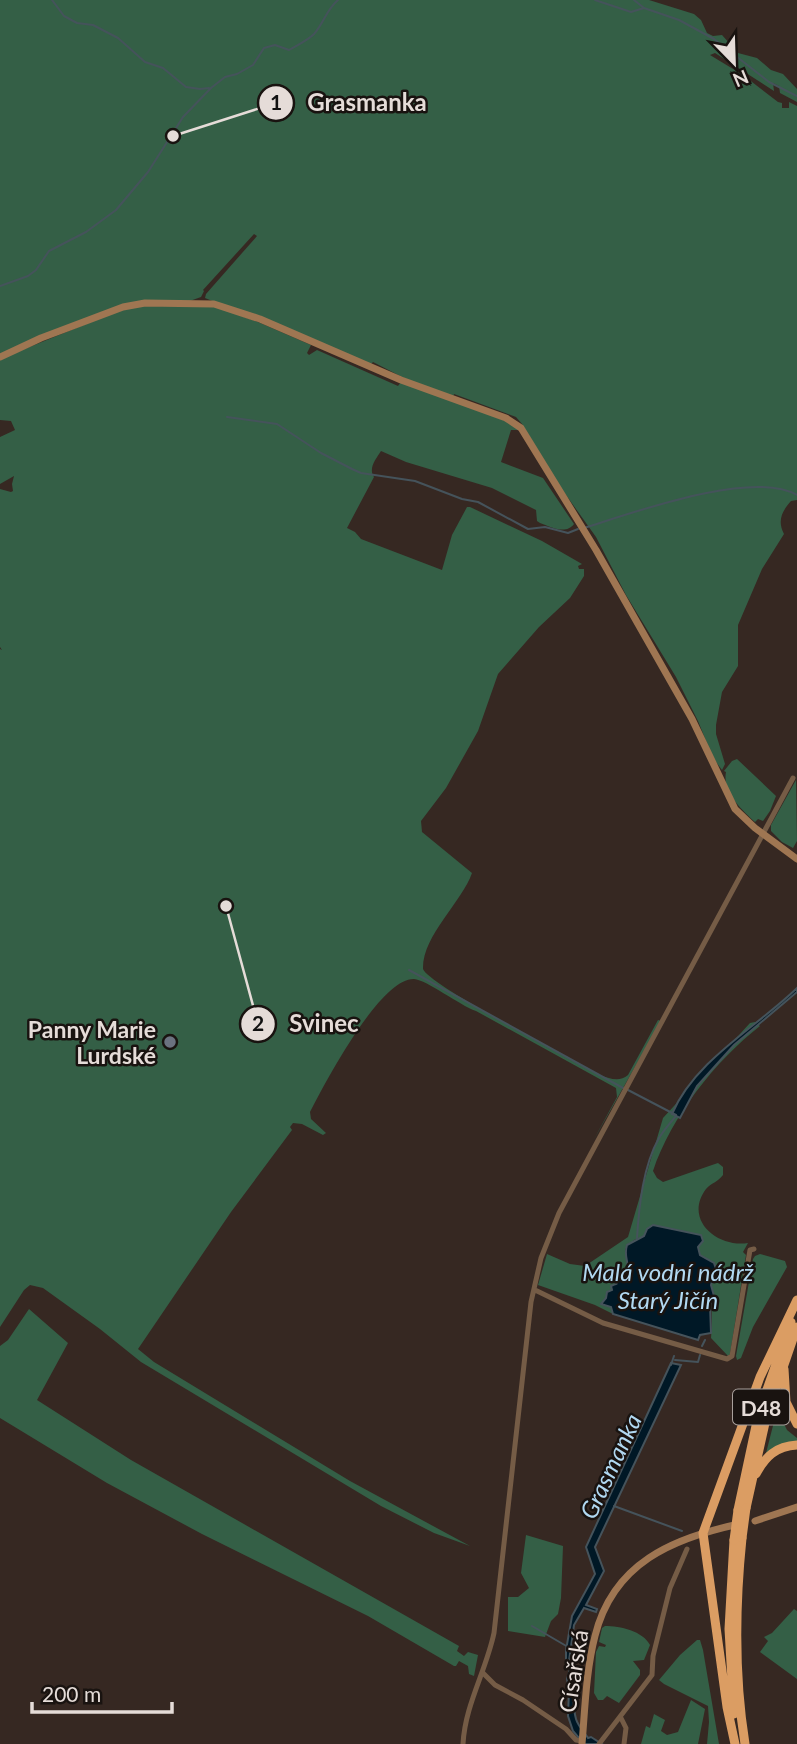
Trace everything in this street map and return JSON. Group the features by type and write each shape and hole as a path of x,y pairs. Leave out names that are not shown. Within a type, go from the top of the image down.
{"highway":[{"path":"736,1744 727,1707 703,1533 760,1377 797,1300"},
{"name":"D48","path":"736,1744 729,1638 742,1508 759,1412 776,1359 797,1308"},
{"name":"D48","path":"742,1508 748,1497 766,1414 797,1327"},
{"path":"787,1352 784,1391 788,1407 797,1424"},
{"path":"748,1497 755,1475 767,1456 787,1445 797,1445"},
{"name":"D48","path":"738,1539 737,1638 746,1744"}],"street":[{"path":"0,357 41,338 123,307 158,303 214,303 401,380 506,418 521,428 582,528 692,719 735,809 762,834 797,859"},
{"path":"463,1744 468,1712 494,1633 531,1302 541,1258 559,1213 793,778"},
{"path":"535,1290 603,1323 727,1359 732,1356 750,1250 754,1249"},
{"path":"755,1521 797,1507"},
{"name":"Císařská","path":"582,1743 593,1641 603,1612 615,1591 647,1558 666,1546 741,1524"},
{"path":"599,1743 652,1675 653,1656 670,1588 687,1549"},
{"path":"483,1673 495,1685 523,1700 582,1743"},
{"path":"621,1718 626,1728 624,1744"}],"green space":[{"path":"0,0 649,0 694,14 701,20 707,33 713,36 722,35 738,53 757,58 771,70 783,74 797,89 797,102 780,93 779,86 773,83 774,91 715,53 710,55 782,103 782,108 789,108 789,102 797,106 797,500 791,501 783,512 781,525 784,534 762,569 738,625 738,666 722,692 716,725 725,764 722,770 713,758 676,677 626,595 596,537 516,417 454,394 452,400 508,422 519,430 511,430 501,462 543,478 574,524 571,527 558,529 540,523 537,521 536,510 492,488 406,462 381,451 372,467 374,477 347,528 361,539 442,570 452,535 467,507 470,507 542,541 582,564 578,566 579,569 584,569 584,576 570,598 539,627 498,674 478,731 446,788 421,821 422,832 472,873 435,932 424,957 423,969 431,978 474,1006 599,1075 610,1078 621,1079 628,1075 658,1020 661,1021 593,1141 617,1097 616,1088 420,980 400,983 370,1013 355,1034 310,1112 311,1119 326,1133 323,1135 302,1124 293,1123 290,1127 292,1130 231,1212 138,1349 154,1362 350,1481 470,1546 434,1533 381,1506 141,1362 43,1288 30,1285 24,1290 0,1327 0,489 13,491 14,476 0,484 0,437 15,430 11,421 0,420 0,359 123,309 138,306 213,306 311,345 307,353 309,355 317,350 398,386 404,378 373,362 370,365 205,298 257,236 254,234 203,290 201,297 187,302 144,301 0,355"},
{"path":"737,759 776,796 763,821 758,819 755,822 734,800 727,787 724,771"},
{"path":"796,780 797,841 793,848 771,831 771,825"},
{"path":"755,1022 760,1026 727,1055 683,1110 653,1171 663,1182 718,1163 723,1167 723,1175 706,1189 700,1200 699,1211 701,1221 715,1236 726,1241 748,1243 743,1252 746,1255 730,1354 728,1356 711,1338 713,1279 708,1261 700,1255 698,1247 647,1229 644,1236 634,1240 625,1249 626,1273 610,1291 613,1314 538,1285 547,1254 570,1264 585,1266 628,1237 663,1118 750,1023"},
{"path":"760,1254 785,1261 787,1267 753,1327 741,1358 737,1360 753,1259"},
{"path":"29,1309 68,1343 37,1400 131,1460 459,1646 457,1651 464,1656 468,1652 478,1655 474,1676 469,1674 468,1666 459,1661 454,1666 368,1616 202,1534 107,1483 0,1418 0,1346 8,1340"},
{"path":"777,1410 787,1430 797,1438 797,1443 765,1457"},
{"path":"526,1535 563,1546 558,1614 551,1621 545,1637 508,1631 508,1597 518,1597 529,1588 521,1573"},
{"path":"794,1609 797,1611 797,1679 760,1652 768,1641 764,1637 772,1633"},
{"path":"602,1628 624,1628 637,1633 650,1645 644,1660 633,1661 640,1670 640,1675 619,1703 607,1696 598,1700 594,1693 596,1652 599,1646 606,1645 599,1642"},
{"path":"700,1640 703,1650 719,1744 707,1744 708,1706 659,1680"},
{"path":"691,1700 705,1709 698,1744 641,1744 646,1726 650,1728 654,1714 665,1720 661,1731 667,1735 678,1732"}],"water":[{"path":"797,988 797,992 734,1045 697,1086 680,1118 672,1114 682,1095 711,1061"},
{"name":"Malá vodní nádrž Starý Jičín","path":"653,1225 701,1235 703,1241 698,1247 700,1255 714,1263 716,1269 711,1285 714,1296 710,1305 711,1333 700,1335 698,1340 613,1314 611,1307 601,1304 607,1292 612,1290 611,1286 617,1284 627,1270 627,1245 644,1236 647,1229"},
{"path":"671,1363 681,1365 595,1547 604,1571 586,1605 597,1609 596,1612 584,1608 574,1625 569,1661 574,1668 576,1719 588,1738 591,1737 602,1744 584,1744 573,1731 568,1716 567,1679 570,1669 566,1664 566,1650 572,1616 595,1574 586,1547"}],"waterway":[{"path":"52,0 64,16 77,23 93,25 118,38 145,62 163,68 186,87 209,88"},
{"name":"Grasmanka","path":"0,286 28,276 36,270 49,251 86,232 116,210 148,172 183,117 211,88 225,77 253,65 264,48 275,45 289,50 308,39 338,0"},
{"name":"Grasmanka","path":"595,0 631,12 644,8 679,20 714,39 769,82 797,96"},
{"path":"634,0 644,8"},
{"path":"227,417 277,424 321,453 361,473 415,481 462,499 478,502 528,529 545,527 568,533 578,529"},
{"path":"584,528 661,504 722,490 777,488 797,495"},
{"path":"409,970 623,1088"},
{"path":"628,1090 676,1115"},
{"name":"Grasmanka","path":"637,1238 649,1161 659,1138 676,1116"},
{"path":"702,1346 705,1340"},
{"path":"675,1360 698,1362 700,1355"},
{"name":"Grasmanka","path":"671,1365 674,1356"},
{"path":"614,1506 682,1531"},
{"path":"532,1626 568,1647"}],"place":[{"name":"Grasmanka","path":"173,136"},
{"name":"Svinec","path":"226,906"},
{"name":"Panny Marie Lurdské","path":"170,1042"}]}
